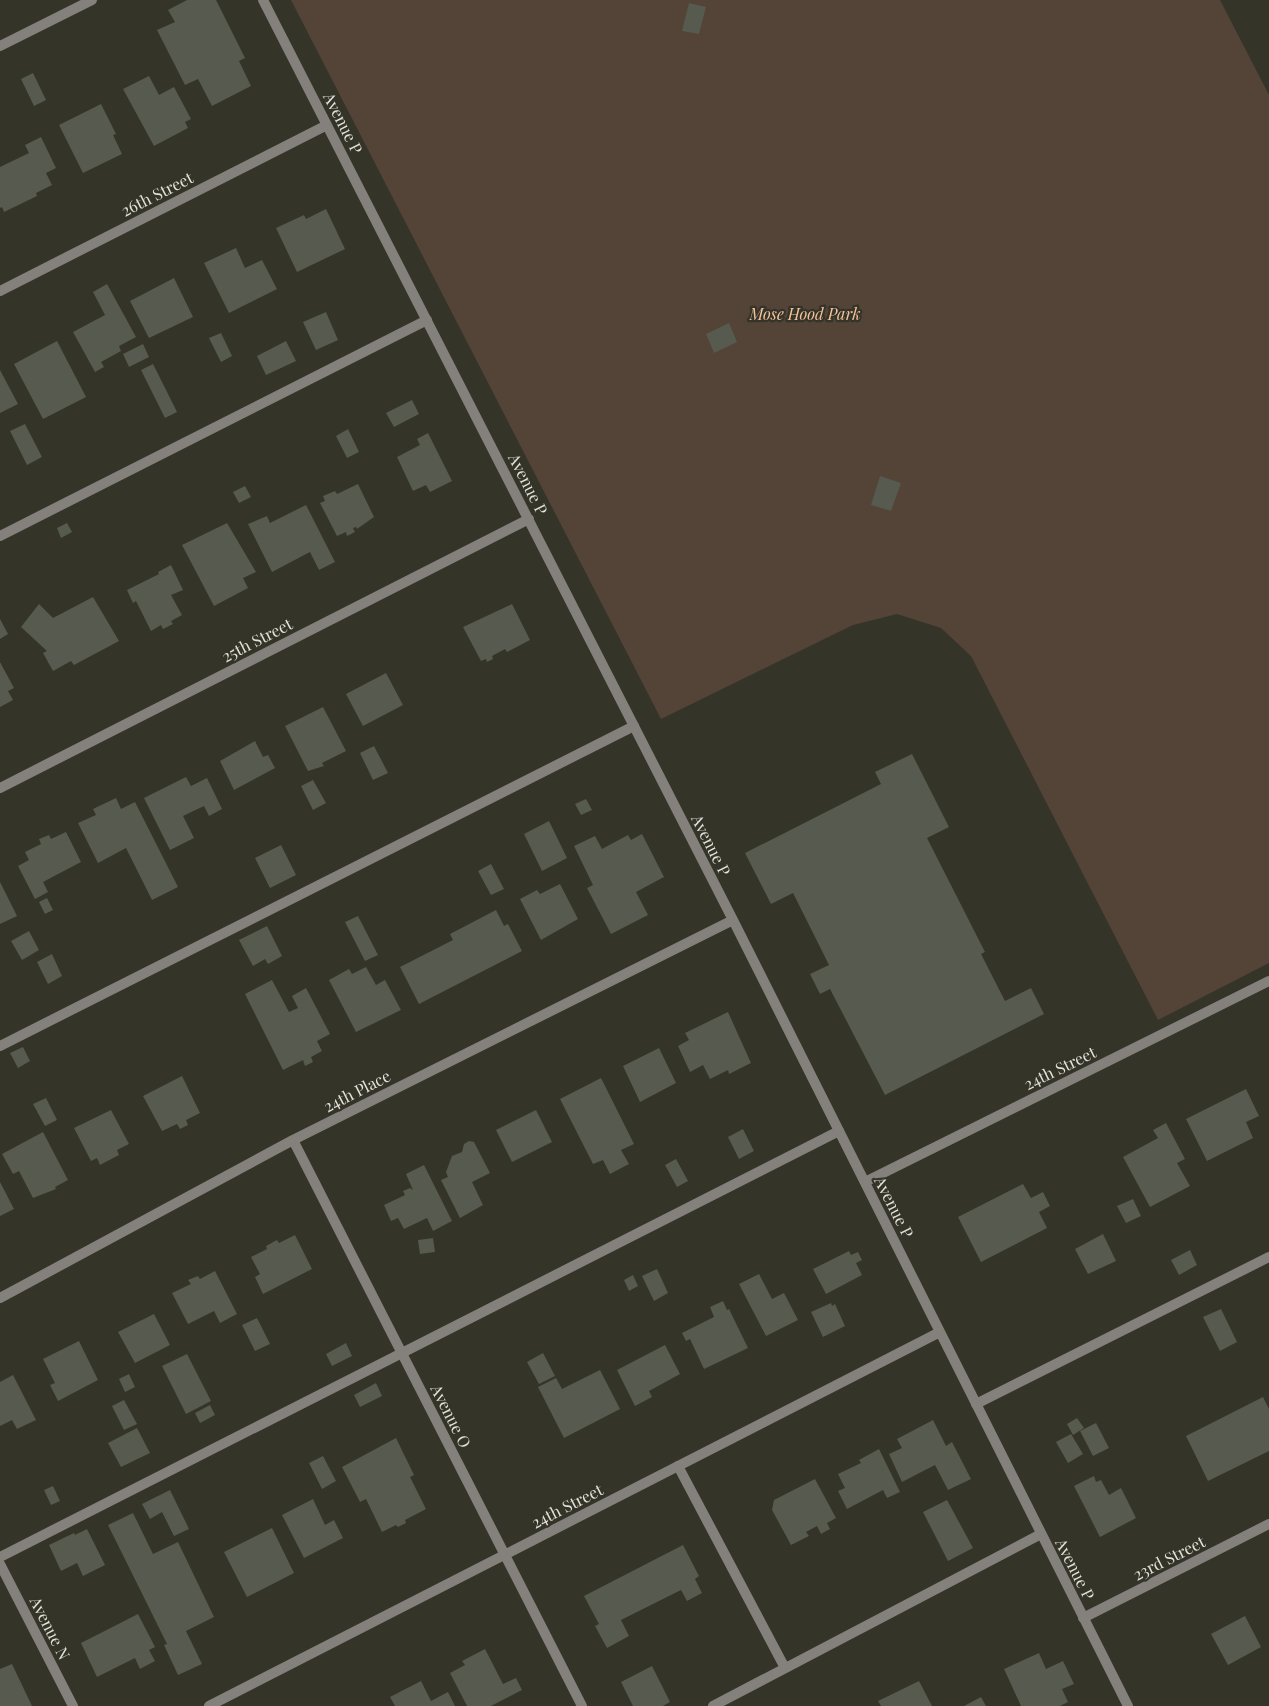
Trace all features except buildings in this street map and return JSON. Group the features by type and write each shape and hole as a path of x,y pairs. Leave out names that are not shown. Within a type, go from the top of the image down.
{"street":[{"path":"0,46 92,0"},
{"name":"Avenue P","path":"263,0 733,920 1128,1706"},
{"name":"26th Street","path":"0,291 327,125"},
{"path":"0,536 427,320"},
{"name":"25th Street","path":"0,788 528,519"},
{"path":"0,1046 634,726"},
{"name":"24th Place","path":"0,1298 293,1140 733,920"},
{"name":"24th Street","path":"865,1182 1269,981"},
{"path":"0,1556 839,1131"},
{"name":"Avenue O","path":"293,1140 582,1706"},
{"path":"976,1404 1269,1257"},
{"name":"24th Street","path":"209,1706 940,1332"},
{"path":"678,1466 785,1668"},
{"name":"23rd Street","path":"1084,1618 1269,1524"},
{"path":"713,1706 1041,1534"},
{"name":"Avenue N","path":"0,1564 73,1706"}],"green space":[{"name":"Mose Hood Park","path":"291,0 1220,0 1269,95 1269,963 1158,1020 971,656 941,628 897,614 853,625 661,719"}]}
